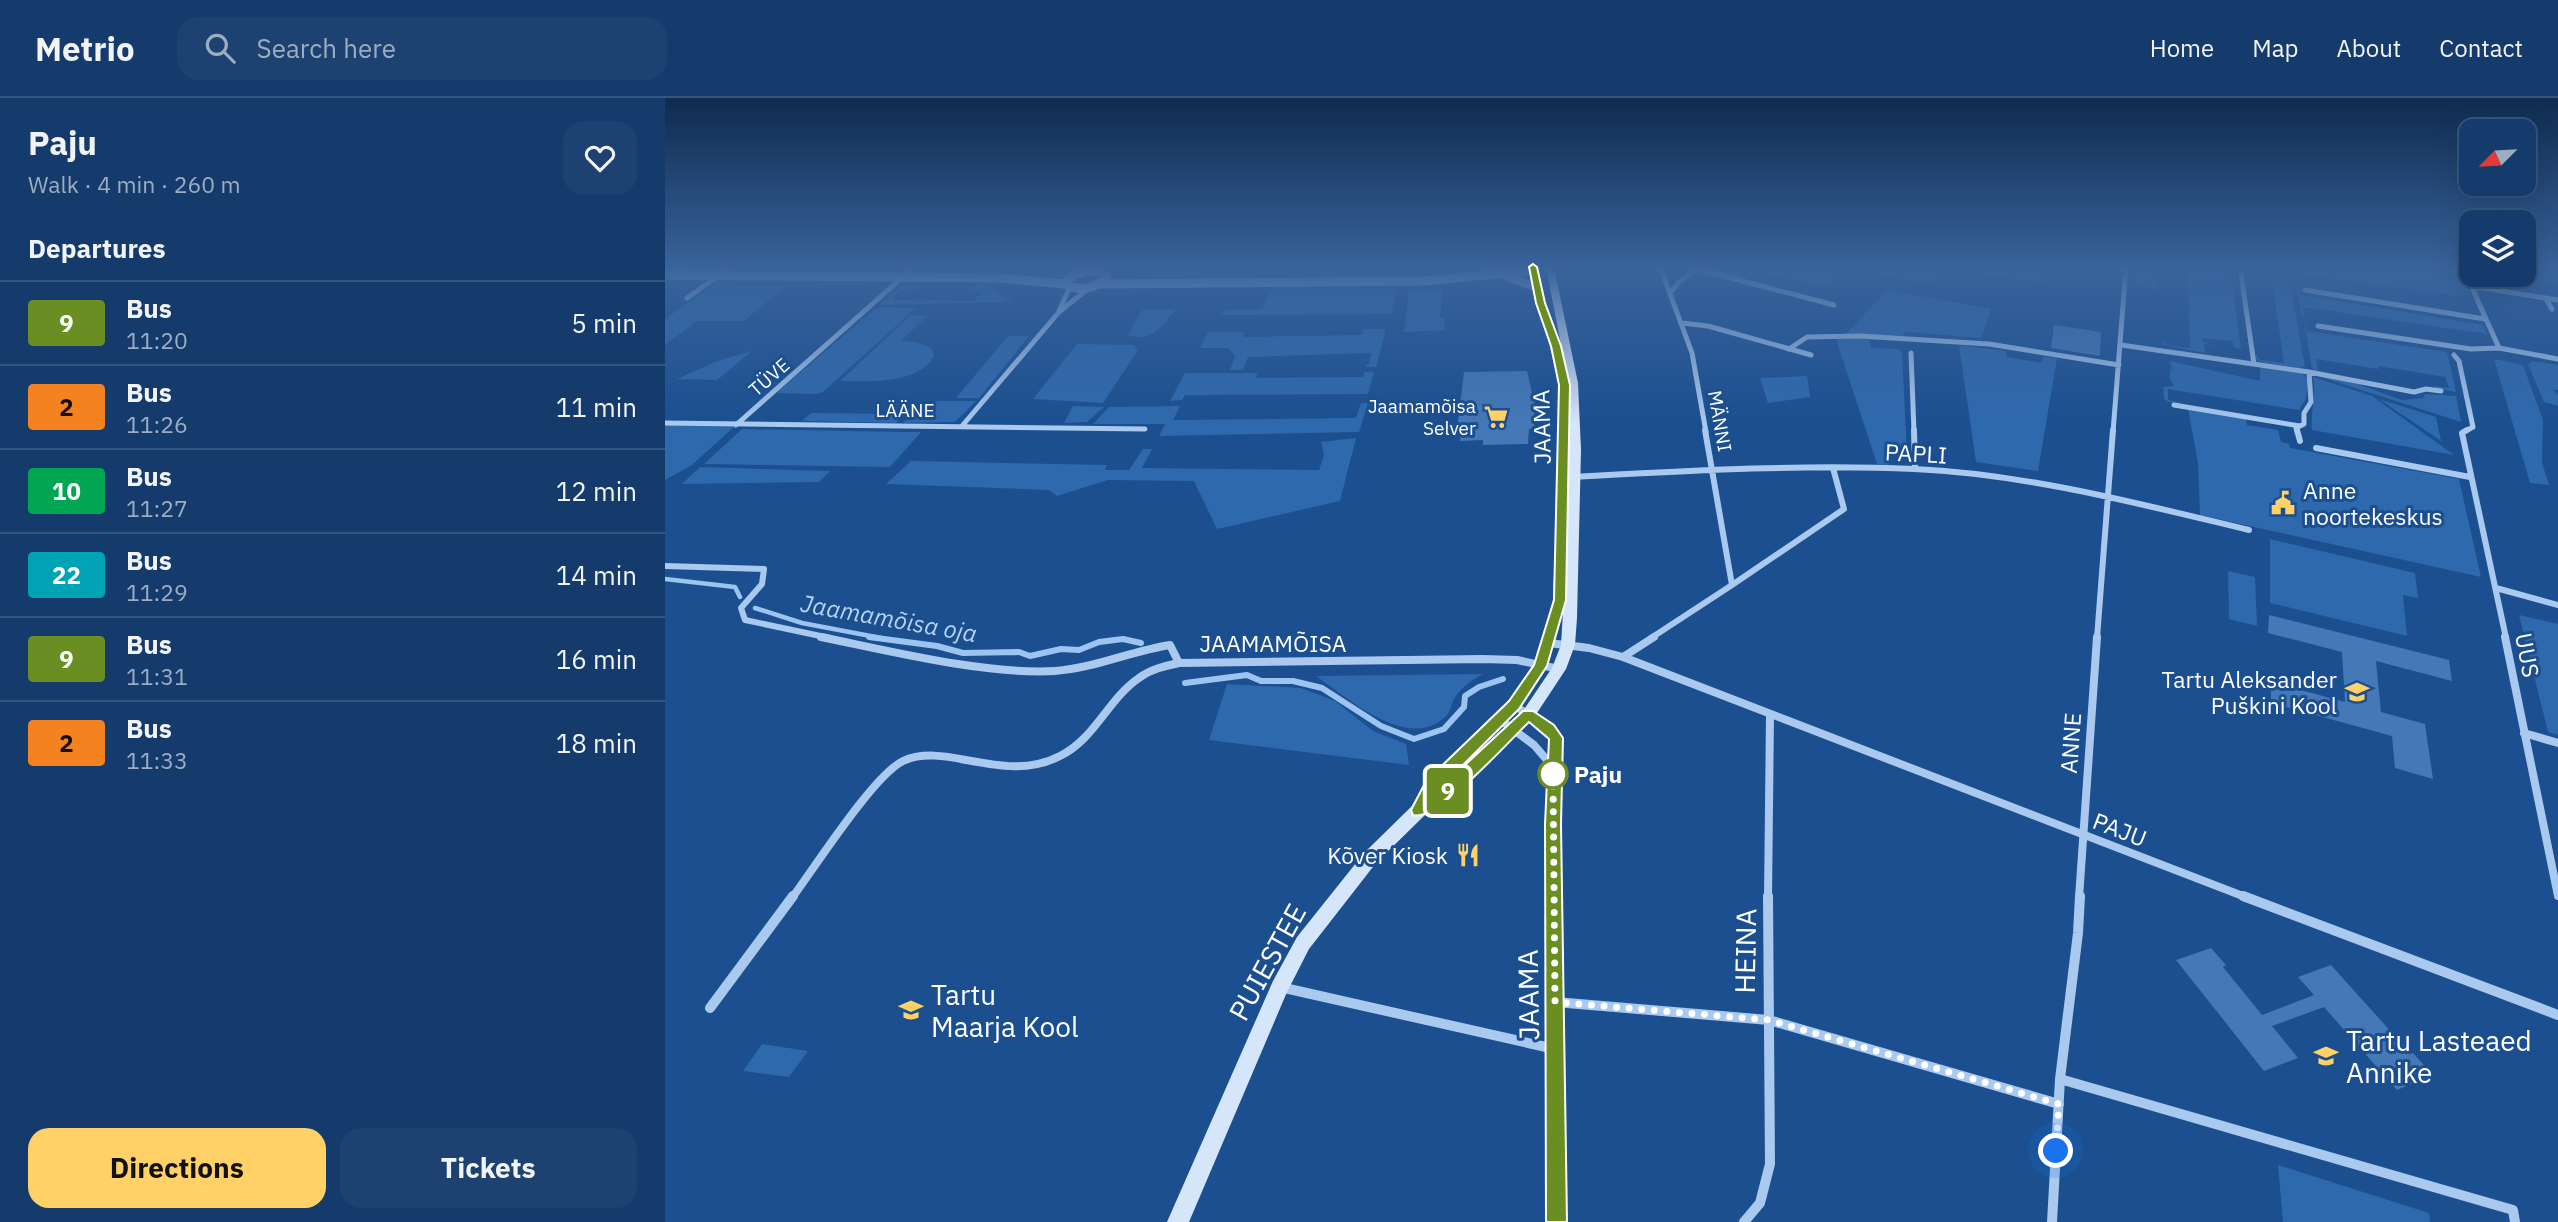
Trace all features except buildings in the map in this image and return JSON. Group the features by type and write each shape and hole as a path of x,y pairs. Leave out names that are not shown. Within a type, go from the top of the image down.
{"main road":[{"name":"JAAMA","path":"1419,810 1432,785 1514,705 1540,666 1549,643 1560,600 1565,385 1547,319"},
{"name":"JAAMA","path":"1528,715 1559,669 1568,645 1574,477 1573,383 1560,319"},
{"name":"PUIESTEE","path":"1178,1222 1280,987 1303,943 1370,858 1419,810 1449,790 1528,715"}],"street":[{"name":"TÜVE","path":"736,425 855,319"},
{"path":"962,426 1053,319"},
{"name":"MÄNNI","path":"1680,319 1692,354 1732,586"},
{"name":"ANNE","path":"2052,1222 2060,1079 2078,933 2082,835 2123,319"},
{"path":"2248,319 2254,364"},
{"path":"2485,319 2499,348"},
{"path":"1682,323 1708,326 1811,355"},
{"path":"2318,326 2471,349 2499,348 2558,359"},
{"path":"1789,349 1807,337 1860,337 2000,346 2119,365"},
{"path":"2121,345 2309,372 2414,391 2441,391"},
{"path":"1911,353 1915,469"},
{"name":"UUS","path":"2454,355 2459,361 2473,428 2462,432 2470,477 2496,588 2558,897"},
{"path":"2300,441 2296,428 2304,424 2304,413 2311,402 2309,372"},
{"path":"2174,405 2300,426"},
{"name":"LÄÄNE","path":"665,423 1145,429"},
{"path":"2316,447 2470,477"},
{"path":"1623,657 1844,509 1833,468"},
{"name":"PAPLI","path":"1574,477 1712,470 1915,469 2007,479 2107,497 2249,530"},
{"name":"JAAMAMÕISA","path":"665,566 764,569 762,584 741,608 745,620 851,644 982,667 1044,671 1074,669 1136,650 1170,645 1179,663 1483,659 1517,660 1559,669"},
{"path":"2496,588 2558,605"},
{"name":"PAJU","path":"1549,643 1623,657 2082,835 2558,1015"},
{"path":"710,1008 849,822 895,766 924,757 1016,769 1044,763 1068,752 1082,741 1125,687 1144,674 1179,663"},
{"name":"JAAMA","path":"1514,705 1549,729 1556,738 1553,767 1557,1222"},
{"name":"HEINA","path":"1744,1222 1761,1203 1770,1164 1770,715"},
{"path":"1499,719 1513,728 1553,767"},
{"path":"2524,733 2558,743"},
{"path":"1280,987 1555,1049"},
{"path":"1555,1002 1769,1020 2059,1104"},
{"path":"2060,1079 2513,1210 2515,1222"}],"shaded area":[{"path":"665,319 746,319 697,321 665,345"},
{"path":"863,319 903,319 823,392 776,393"},
{"path":"906,319 923,319 901,341 917,342 931,348 934,355 927,365 917,372 893,379 840,381"},
{"path":"1137,319 1167,319 1150,335 1128,335"},
{"path":"1406,319 1445,319 1444,330 1404,332"},
{"path":"1860,319 1987,319 1981,338 1905,332 1904,337 1846,334"},
{"path":"2189,319 2237,319 2241,349 2235,348 2232,341 2203,338 2203,342 2214,345 2204,344 2205,353 2163,345 2165,339 2166,345 2190,348"},
{"path":"2278,319 2296,319 2305,366 2299,368 2261,362 2256,359 2256,354 2260,360 2284,363"},
{"path":"2304,319 2307,331 2447,352 2456,392 2435,388 2434,386 2449,388 2445,377 2378,366 2378,369 2316,359 2318,370 2332,373 2312,369"},
{"path":"2388,319 2449,319 2483,325 2487,334"},
{"path":"1363,329 1386,329 1376,367 1365,365 1369,364 1371,353 1248,357 1243,370 1230,370 1235,356 1228,348 1200,348 1208,332 1244,332 1243,337 1361,335"},
{"path":"1008,336 1029,336 979,398 956,398"},
{"path":"1836,339 1869,339 1871,348 1899,349 1902,352 1907,455 1888,454 1889,465 1877,464"},
{"path":"1077,344 1134,345 1138,350 1103,403 1033,399"},
{"path":"1959,345 2006,351 2007,357 2041,363 2044,357 2057,358 2038,471 1976,462"},
{"path":"752,351 717,380 677,379 717,361"},
{"path":"2494,359 2523,365 2543,420 2542,463 2549,485 2530,483"},
{"path":"2170,361 2260,381 2260,366 2301,373 2308,379 2306,399 2299,410 2168,389 2168,400 2183,403 2169,402 2164,399 2163,387 2174,386 2170,379"},
{"path":"2533,361 2558,365 2558,390 2553,390 2558,395 2558,406 2544,402 2528,364"},
{"path":"1365,372 1374,372 1368,394 1185,395 1182,400 1170,401 1185,373 1257,373 1256,378 1363,377"},
{"path":"2315,375 2352,382 2402,400 2423,398 2425,394 2456,396 2461,422"},
{"path":"1807,376 1810,397 1768,403 1760,378"},
{"path":"2313,377 2372,396 2454,455 2312,430"},
{"path":"2379,399 2436,417 2441,441"},
{"path":"924,401 976,401 955,422 903,423"},
{"path":"1361,403 1368,403 1359,432 1159,436 1165,424 1093,424 1109,407 1180,406 1173,420 1356,418"},
{"path":"1073,406 1104,407 1087,422 1064,423"},
{"path":"2188,409 2246,419 2247,425 2278,430 2281,442 2289,444 2290,448 2459,479 2481,577 2200,515 2198,463"},
{"path":"811,413 904,414 896,423 802,421"},
{"path":"665,423 736,425 692,465 665,480"},
{"path":"742,429 921,432 890,467 704,464"},
{"path":"1356,438 1340,501 1217,529 1194,481 1108,480 1057,496 1049,490 886,484 911,461 1107,465 1105,470 1129,470 1143,449 1152,449 1142,468 1319,470 1324,455 1321,442"},
{"path":"700,467 830,471 819,482 682,484"},
{"path":"2270,539 2415,573 2418,598 2403,595 2407,636 2270,603"},
{"path":"2228,571 2255,577 2257,626 2229,619"},
{"path":"2519,615 2558,624 2558,735 2548,732"},
{"path":"1483,674 1460,691 1444,718 1429,727 1413,728 1378,718 1316,676"},
{"path":"1227,684 1301,688 1335,701 1373,731 1406,744 1409,765 1209,740"},
{"path":"762,1044 808,1051 789,1077 743,1071"},
{"path":"2278,1165 2429,1213 2430,1222 2283,1222"}],"waterway":[{"name":"Jaamamõisa oja","path":"665,579 735,587 740,597"},
{"name":"Jaamamõisa oja","path":"755,608 802,623 881,638"},
{"name":"Jaamamõisa oja","path":"869,637 937,646 963,653 1019,652 1030,656 1061,649 1079,650 1099,642 1123,639 1141,643"},
{"name":"Jaamamõisa oja","path":"1185,683 1247,675 1261,681 1293,681 1322,688 1381,726 1414,739 1444,729 1464,707 1465,696 1479,687 1503,679"}],"bus line":[{"name":"9","path":"1546,319 1556,346 1565,385 1560,600 1549,643 1540,666 1514,705 1432,785 1419,810 1449,790 1528,715 1549,729 1556,738 1553,824 1557,1222"}],"place":[{"name":"Jaamamõisa Selver","path":"1496,417"},
{"name":"Anne noortekeskus","path":"2283,503"},
{"name":"Tartu Aleksander Puškini Kool","path":"2357,692"},
{"name":"Paju","path":"1553,774"},
{"name":"Kõver Kiosk","path":"1468,855"},
{"name":"Tartu Maarja Kool","path":"911,1010"},
{"name":"Tartu Lasteaed Annike","path":"2326,1056"}],"route":[{"path":"1553,774 1555,1002 1769,1020 2059,1104 2056,1151"}]}
